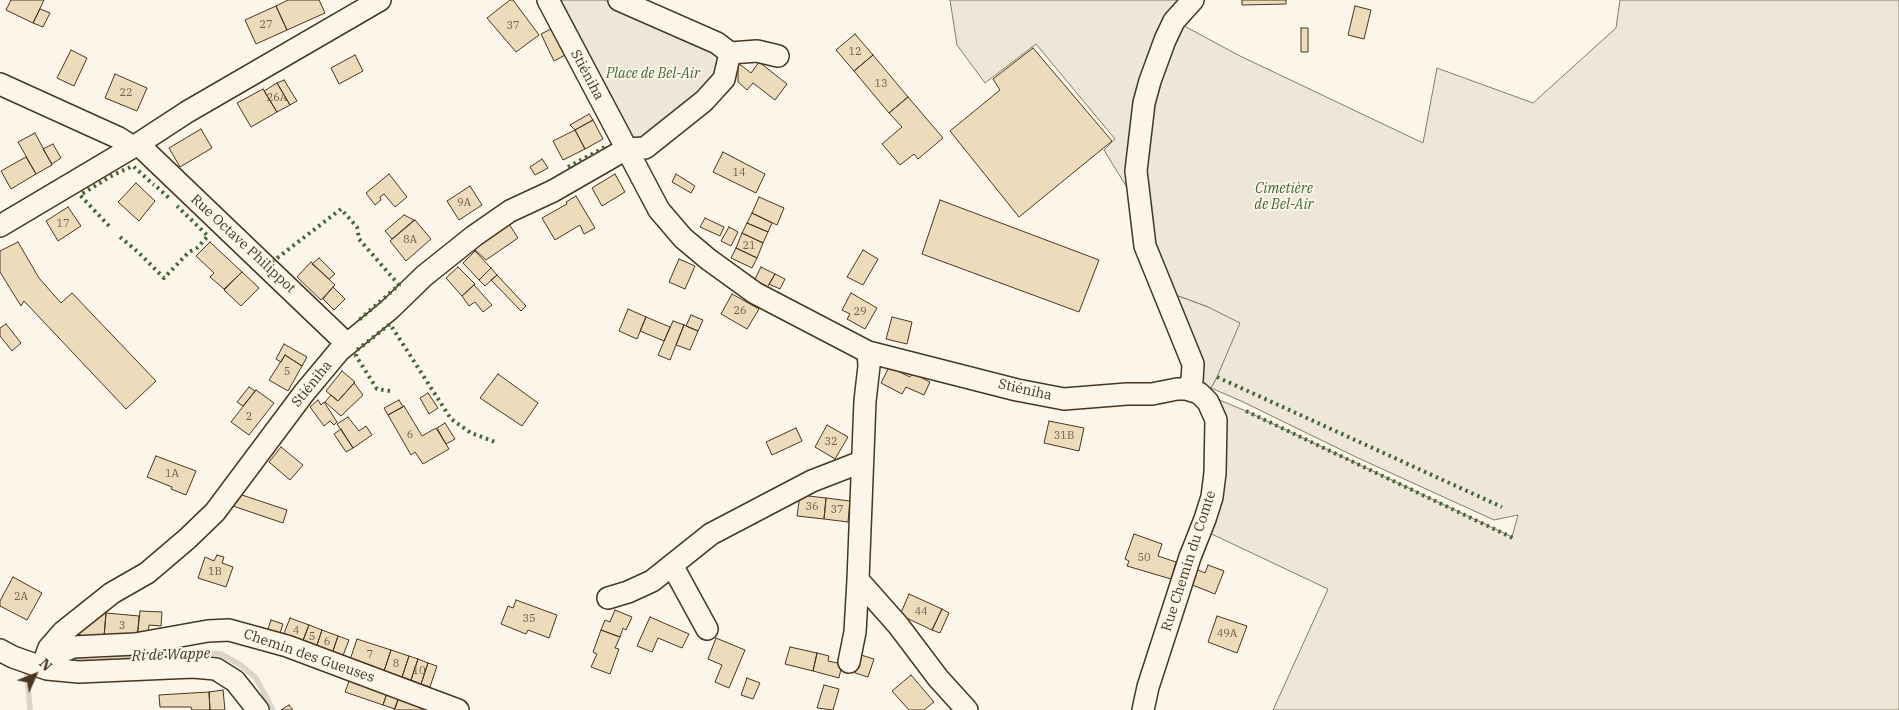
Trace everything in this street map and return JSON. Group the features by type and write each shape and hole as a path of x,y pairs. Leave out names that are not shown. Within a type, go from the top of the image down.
{"street":[{"name":"Stiéniha","path":"548,0 660,210 683,238 708,260 755,293 868,352 1017,390 1064,399 1152,394 1186,389"},
{"path":"619,0 717,43 730,53 757,51 778,56"},
{"path":"1186,389 1192,380 1193,364 1145,246 1136,171 1144,103 1150,81 1174,21 1193,0"},
{"path":"0,226 135,146 187,112 366,3"},
{"name":"Stiéniha","path":"42,667 49,648 63,632 112,593 147,573 187,539 214,512 304,393 339,351 390,309 424,276 474,236 510,211 553,191 626,149 645,148 704,101 724,79 730,53"},
{"name":"Rue Octave Philippot","path":"0,84 135,146 347,344"},
{"path":"849,662 854,632 858,580 865,400 869,366 868,352"},
{"name":"Rue Chemin du Comte","path":"1142,710 1190,557 1206,519 1212,497 1216,420 1208,402 1200,393 1186,389"},
{"path":"608,598 628,592 652,581 710,534 812,481 862,462"},
{"path":"672,565 707,629"},
{"path":"858,580 898,626 938,678 967,710"},
{"name":"Chemin des Gueuses","path":"42,667 61,652 74,647 135,644 198,633 229,630 287,646 458,710"},
{"path":"0,650 13,657 42,667 79,672 193,667 216,669 235,681 258,710"}],"green space":[{"name":"Place de Bel-Air","path":"558,0 604,0 717,52 720,63 707,91 644,140 633,137"},
{"name":"Cimetière de Bel-Air","path":"950,0 1193,0 1175,21 1238,55 1423,143 1437,68 1533,103 1616,28 1620,0 1899,0 1899,710 1273,710 1328,589 1201,529 1212,397 1246,411 1512,537 1518,515 1494,520 1211,388 1217,377 1208,307 1162,290 1142,212 1104,150 1115,139 1036,44 985,83 957,45"}],"shaded area":[{"path":"1162,290 1208,307 1240,323 1211,388 1192,381"}],"building":[{"path":"11,0 44,0 33,23 6,10"},
{"path":"288,0 319,0 325,13 287,30 276,6"},
{"path":"510,0 513,0 539,35 516,52 487,18"},
{"path":"1242,0 1286,0 1286,4 1242,5"},
{"path":"276,6 287,30 256,44 245,20"},
{"path":"1355,6 1371,10 1364,39 1348,35"},
{"path":"40,9 50,13 43,27 33,23"},
{"path":"1301,28 1308,28 1308,52 1301,52"},
{"path":"551,29 565,55 554,61 541,34"},
{"path":"855,34 873,55 854,71 836,50"},
{"path":"1033,48 1112,141 1019,217 950,131 1000,90 993,79"},
{"path":"71,50 87,58 74,86 57,78"},
{"path":"355,55 363,71 339,84 331,68"},
{"path":"873,55 908,97 889,113 854,71"},
{"path":"759,62 787,84 775,100 753,83 747,90 738,82 738,63 751,73"},
{"path":"115,74 147,88 137,111 105,98"},
{"path":"284,80 297,101 290,105 277,83"},
{"path":"277,83 290,105 277,112 264,91"},
{"path":"263,89 277,112 251,127 237,103"},
{"path":"908,97 943,138 918,159 914,154 900,165 882,144 902,127 889,113"},
{"path":"589,114 593,120 575,130 570,125"},
{"path":"593,120 603,139 585,149 575,130"},
{"path":"201,129 212,148 180,167 169,148"},
{"path":"575,130 585,149 563,160 553,141"},
{"path":"35,133 52,165 36,174 18,142"},
{"path":"53,144 61,158 52,164 43,149"},
{"path":"723,152 765,174 756,193 713,172"},
{"path":"26,157 36,174 11,189 1,171"},
{"path":"542,159 548,168 535,175 530,167"},
{"path":"389,174 407,197 395,207 384,194 375,205 366,193"},
{"path":"615,174 625,192 602,206 592,188"},
{"path":"676,174 695,186 691,193 672,182"},
{"path":"136,183 155,201 139,221 118,202"},
{"path":"470,186 482,205 459,220 447,201"},
{"path":"576,196 595,228 584,234 580,225 555,240 542,218 567,204 566,202"},
{"path":"759,197 784,208 777,225 752,213"},
{"path":"940,200 1099,260 1079,312 922,254"},
{"path":"68,207 81,226 58,241 46,221"},
{"path":"752,213 772,223 768,232 747,223"},
{"path":"404,215 414,220 392,239 385,231"},
{"path":"705,218 724,227 720,236 700,227"},
{"path":"415,220 431,239 406,261 390,241"},
{"path":"747,223 768,232 763,243 742,233"},
{"path":"509,224 518,238 486,260 473,248"},
{"path":"729,227 738,232 731,246 721,241"},
{"path":"742,233 763,243 757,258 736,248"},
{"path":"18,242 39,278 61,303 72,293 156,381 126,409 24,301 21,306 0,272 0,251"},
{"path":"210,242 242,272 224,289 210,277 214,273 196,256"},
{"path":"736,248 757,258 752,268 731,258"},
{"path":"863,250 878,259 863,285 847,277"},
{"path":"475,251 491,268 479,280 463,263"},
{"path":"319,258 335,274 329,279 312,264"},
{"path":"679,259 695,266 685,289 669,282"},
{"path":"311,262 335,285 321,300 297,277"},
{"path":"458,267 475,284 462,296 446,278"},
{"path":"761,267 775,274 767,288 754,281"},
{"path":"491,268 497,275 485,286 479,280"},
{"path":"242,272 259,288 241,306 224,290"},
{"path":"775,274 785,279 780,289 769,284"},
{"path":"497,275 526,306 521,311 491,280"},
{"path":"474,285 492,305 483,312 475,302 469,306 462,296"},
{"path":"333,287 345,299 334,310 323,299"},
{"path":"851,293 877,308 865,329 847,319 850,314 842,310"},
{"path":"732,294 759,309 747,329 721,314"},
{"path":"628,309 646,317 637,339 619,331"},
{"path":"691,315 703,320 698,331 686,326"},
{"path":"646,317 670,327 664,341 640,331"},
{"path":"892,317 912,322 907,344 886,339"},
{"path":"673,321 684,325 670,360 658,355"},
{"path":"6,324 21,343 12,351 0,336 0,328"},
{"path":"684,325 698,331 690,350 676,345"},
{"path":"284,344 307,357 302,366 285,355 281,362 276,359"},
{"path":"285,355 302,366 288,391 269,380"},
{"path":"889,367 910,377 912,373 930,382 924,395 906,387 902,394 881,383"},
{"path":"342,371 355,382 338,401 326,391"},
{"path":"498,374 538,403 522,426 480,398"},
{"path":"354,383 363,395 341,416 325,402 331,395 338,401"},
{"path":"249,387 255,391 243,406 237,402"},
{"path":"256,390 274,403 249,435 231,422"},
{"path":"428,393 438,408 429,414 420,398"},
{"path":"318,400 321,405 324,402 337,422 334,425 330,421 324,426 310,407"},
{"path":"399,400 403,407 388,415 384,408"},
{"path":"404,406 422,436 436,428 449,449 423,464 415,452 411,455 388,415"},
{"path":"348,417 359,431 366,426 372,435 353,448 337,424"},
{"path":"1049,421 1084,428 1079,451 1044,443"},
{"path":"445,423 455,439 446,444 437,428"},
{"path":"827,425 848,437 835,459 815,447"},
{"path":"796,428 802,441 772,455 766,442"},
{"path":"341,429 353,448 346,452 334,434"},
{"path":"281,447 303,465 290,480 269,462"},
{"path":"156,456 196,471 186,495 147,477"},
{"path":"243,491 242,495 287,510 283,523 227,504"},
{"path":"800,495 826,498 824,519 797,516"},
{"path":"826,498 850,501 848,522 824,519"},
{"path":"1134,534 1162,544 1158,556 1176,562 1171,579 1127,566 1129,561 1125,559"},
{"path":"217,555 224,557 222,563 233,567 226,587 198,578 205,557 214,561"},
{"path":"1208,565 1224,571 1215,594 1190,584 1196,569 1205,573"},
{"path":"13,577 42,593 27,620 0,606 0,601"},
{"path":"909,594 942,609 932,630 900,615"},
{"path":"516,600 557,615 549,638 528,630 526,634 501,624 508,606 513,608"},
{"path":"942,609 949,613 940,633 932,630"},
{"path":"615,610 632,617 626,630 623,628 620,637 601,630 605,620 610,622"},
{"path":"140,611 162,612 161,626 149,625 148,638 137,640"},
{"path":"102,612 106,613 104,637 97,635 86,642 76,630"},
{"path":"106,613 139,616 137,640 104,637"},
{"path":"1217,616 1247,626 1237,653 1208,642"},
{"path":"650,617 689,634 682,648 658,638 652,652 637,646"},
{"path":"290,618 309,625 302,643 283,636"},
{"path":"271,620 283,624 278,639 266,635"},
{"path":"309,625 322,630 316,648 302,643"},
{"path":"322,630 338,636 332,654 316,648"},
{"path":"601,630 620,637 615,648 619,649 610,674 591,667 597,654 593,652"},
{"path":"338,636 349,640 342,658 332,654"},
{"path":"716,638 745,650 729,688 715,682 722,665 708,659"},
{"path":"357,639 391,650 384,671 350,660"},
{"path":"790,647 817,653 813,671 785,664"},
{"path":"391,650 409,656 402,677 384,671"},
{"path":"817,653 829,656 828,661 842,664 839,678 813,671"},
{"path":"861,655 874,659 868,677 855,673"},
{"path":"409,656 418,659 411,680 402,677"},
{"path":"418,659 428,663 421,684 411,680"},
{"path":"428,663 437,666 430,687 421,684"},
{"path":"911,675 934,702 924,710 909,710 892,691"},
{"path":"351,676 388,690 383,705 345,692"},
{"path":"747,678 760,683 753,699 741,695"},
{"path":"824,685 839,689 833,710 817,708"},
{"path":"223,690 225,710 210,710 209,692"},
{"path":"388,690 400,694 395,709 383,705"},
{"path":"209,692 210,710 192,710 191,707 160,707 159,695"},
{"path":"400,694 428,710 394,710"},
{"path":"289,705 293,710 281,710"}],"waterway":[{"name":"Ri de Wappe","path":"72,661 97,661 197,652 221,654 242,666 256,678 273,710"},
{"name":"Ri de Wappe","path":"27,673 30,710"}],"hedge":[{"path":"568,167 607,146"},
{"path":"109,226 80,195 113,175 133,166 154,185"},
{"path":"157,187 170,199"},
{"path":"120,237 164,278 189,252 197,248 208,236 177,206"},
{"path":"272,262 341,209 357,227 359,239 399,285 359,320"},
{"path":"390,391 377,389 356,356 357,350 390,324 451,419 471,433 498,443"},
{"path":"1217,377 1502,507"},
{"path":"1246,411 1513,538"}]}
